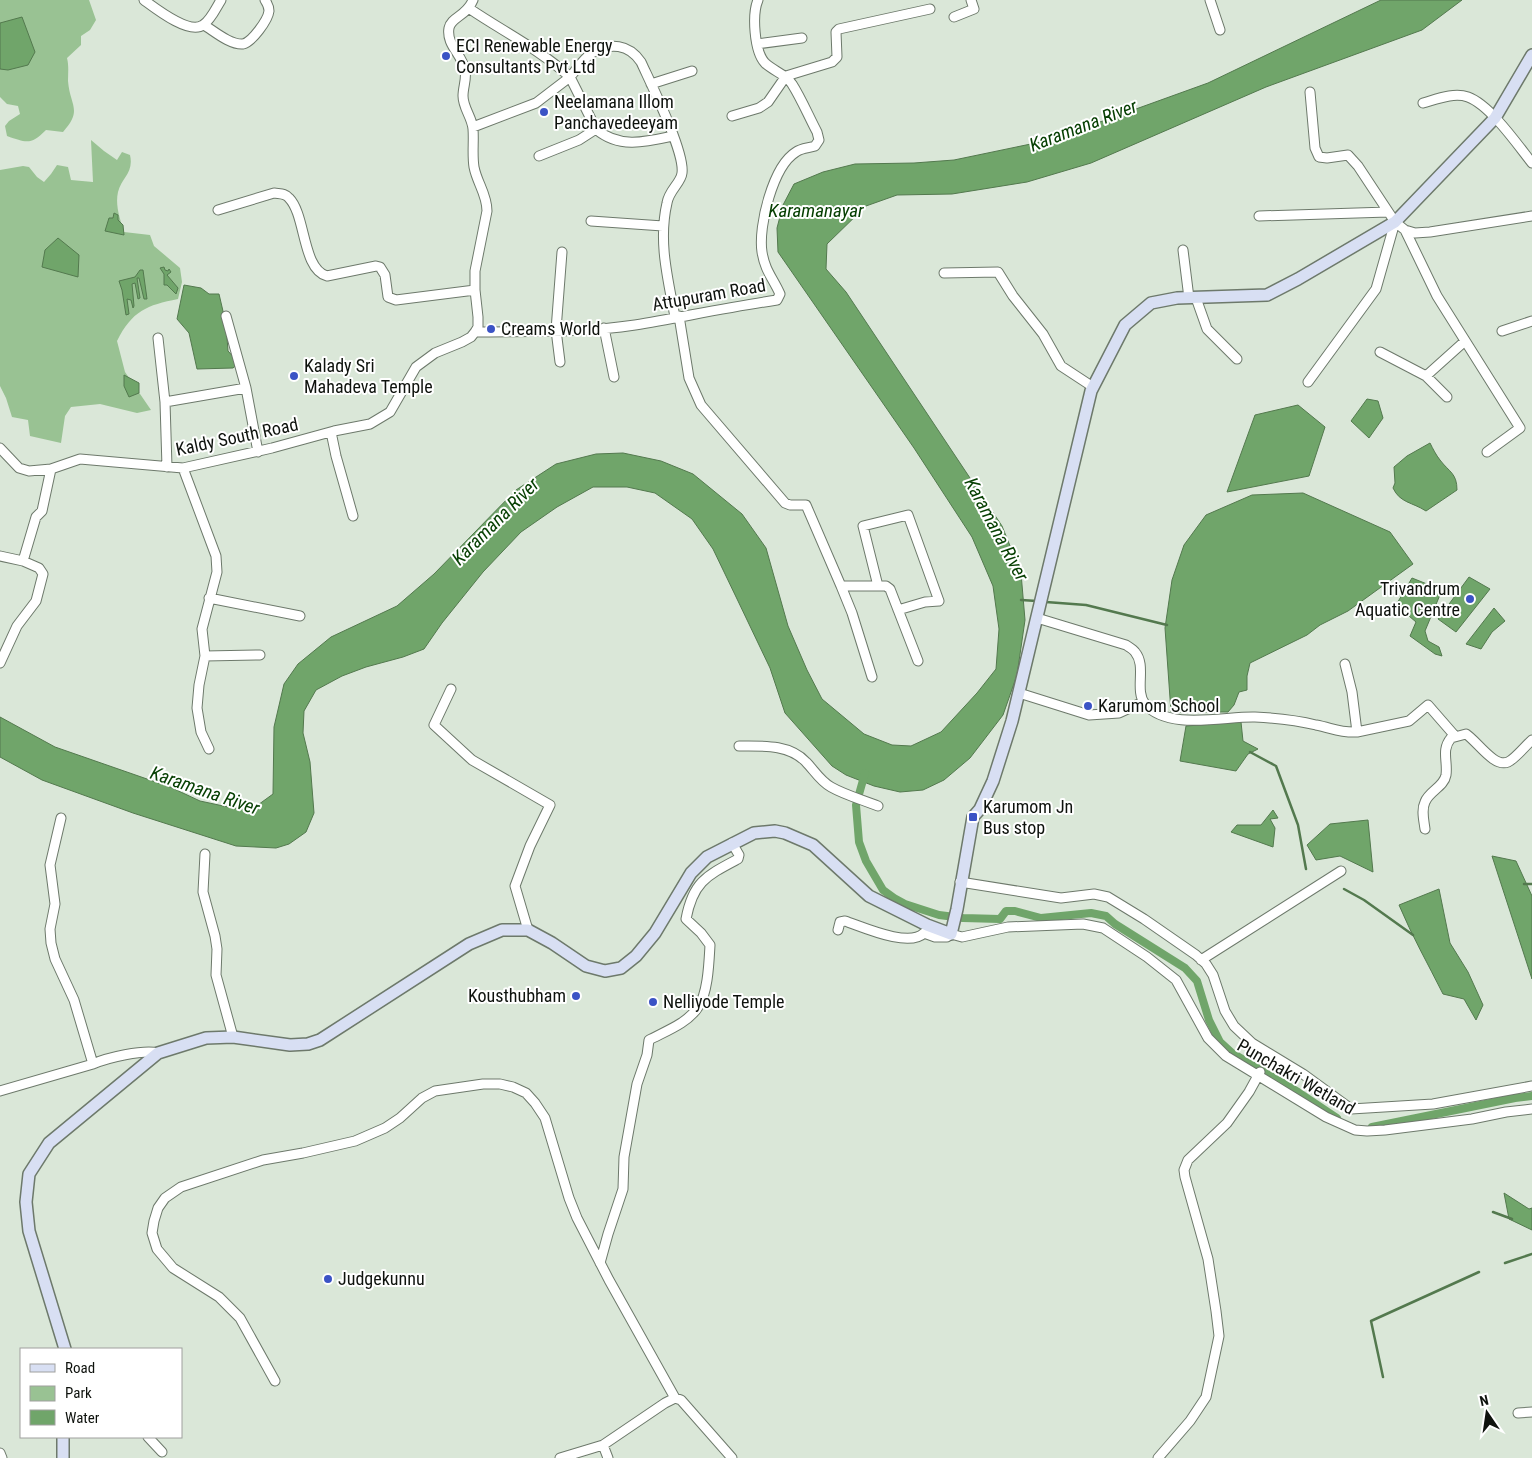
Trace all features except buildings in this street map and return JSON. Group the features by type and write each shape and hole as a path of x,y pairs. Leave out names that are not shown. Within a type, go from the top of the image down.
{"main road":[{"path":"65,1348 29,1231 26,1202 29,1174 49,1143 158,1053 206,1038 233,1036 290,1045 308,1044 320,1040 468,944 502,930 528,930 586,966 605,972 620,968 636,956 655,933 691,873 706,857 754,833 775,831 813,845 869,896 927,925 951,934 973,817 980,809 996,776 1019,693 1092,387 1126,325 1150,303 1193,298 1267,295 1298,280 1395,222 1496,118 1532,55"},
{"path":"63,1438 63,1458"}],"street":[{"path":"144,0 178,22 190,27 204,25 221,0"},
{"path":"204,25 231,41 241,44 248,42 267,18 269,11 265,0"},
{"name":"Attupuram Road","path":"475,332 604,328 634,325 777,300 780,294 767,272 762,250 762,226 768,196 787,160 797,151 814,146 819,140 817,132 792,84 786,76 765,64 759,55 755,9 758,0"},
{"path":"954,17 974,9 971,0"},
{"path":"1210,0 1220,30"},
{"path":"475,332 478,327 478,317 475,271 487,211 484,191 474,167 473,127 463,97 465,68 451,45 448,30 453,20 471,4 494,25 534,48 570,77 596,129 612,140 626,143 644,142 673,136"},
{"path":"732,116 759,108 768,102 786,76 832,62 837,57 836,32 840,29 930,9"},
{"path":"757,44 802,38"},
{"path":"473,127 536,103 570,77 591,54 601,49 615,46 626,48 635,54 641,62 673,136 682,173 680,181 668,195 662,244 664,262 689,378 701,405 785,503 790,505 806,505 852,613 872,677"},
{"path":"651,84 692,72"},
{"path":"1310,92 1317,154 1322,158 1348,155 1358,166 1395,222 1405,230 1415,233 1430,232 1532,216"},
{"path":"1423,103 1451,95 1468,96 1496,118 1532,163"},
{"path":"539,156 579,140 596,129"},
{"path":"218,210 274,193 284,194 290,198 296,209 311,257 316,268 322,274 327,276 376,266 380,268 385,276 388,297 396,300 475,290"},
{"path":"1259,216 1388,212"},
{"path":"591,221 664,226"},
{"path":"1308,382 1376,289 1395,222"},
{"path":"1405,230 1437,296 1520,428 1488,452"},
{"path":"1183,250 1193,298 1208,328 1237,360"},
{"path":"560,362 556,330 562,252"},
{"path":"944,273 998,272 1013,296 1043,334 1061,366 1092,387"},
{"path":"226,316 246,388 258,452"},
{"path":"1502,331 1532,321"},
{"path":"604,328 614,377"},
{"name":"Kaldy South Road","path":"0,448 19,468 29,470 51,469 80,459 184,468 258,452 370,424 390,412 416,367 435,353 462,342 471,337 475,332"},
{"path":"158,338 166,402 167,467"},
{"path":"1426,376 1465,341"},
{"path":"1380,352 1426,376 1446,397"},
{"path":"166,402 246,388"},
{"path":"332,432 336,456 353,516"},
{"path":"184,468 216,556 217,572 202,629 205,656 198,686 197,708 201,732 209,749"},
{"path":"23,561 36,517 42,511 51,469"},
{"path":"878,586 863,526 908,515 943,601 925,602 898,610"},
{"path":"0,556 23,561 39,568 43,574 36,601 17,626 0,663"},
{"path":"841,586 886,586 890,589 918,661"},
{"path":"210,598 300,616"},
{"path":"1037,618 1126,645 1136,652 1139,661 1143,702 1152,710 1165,716 1193,721 1254,717 1318,725 1345,733 1409,721 1428,705 1455,736"},
{"path":"205,656 260,654"},
{"path":"1345,664 1352,692 1357,732"},
{"path":"451,689 434,725 472,760 550,805 530,846 515,886 528,930"},
{"path":"1019,693 1089,715 1119,713 1143,702"},
{"path":"1424,829 1424,803 1428,796 1439,788 1446,778 1445,749 1447,742 1451,738 1466,734 1494,760 1500,762 1508,762 1532,740"},
{"path":"739,746 765,746 788,750 805,760 823,782 841,792 878,806"},
{"path":"61,818 50,865 55,904 50,929 51,942 55,959 74,1000 92,1064"},
{"path":"600,1263 623,1189 624,1157 637,1084 647,1055 649,1040 685,1020 699,1006 707,980 710,945 701,933 686,919 689,903 698,885 714,872 738,858 739,856 732,843"},
{"path":"205,854 203,892 215,936 217,950 216,975 233,1036"},
{"path":"1201,960 1341,871"},
{"path":"960,882 1061,898 1094,894 1108,897 1206,964 1213,975 1225,1011 1234,1026 1252,1042 1303,1074 1351,1109 1433,1104 1532,1086"},
{"name":"Punchakri Wetland","path":"838,930 840,922 845,921 888,936 903,938 922,936 924,933 936,937 947,937 951,934 962,937 1008,927 1083,924 1103,928 1147,957 1176,980 1208,1038 1226,1056 1259,1073 1326,1117 1350,1128 1361,1131 1472,1119 1532,1109"},
{"path":"0,1091 112,1057 158,1053"},
{"path":"1158,1458 1190,1421 1206,1397 1219,1336 1208,1259 1185,1177 1185,1165 1227,1123 1238,1109 1259,1073"},
{"path":"276,1382 240,1318 219,1297 173,1268 157,1249 152,1234 154,1221 158,1208 165,1198 181,1187 263,1160 355,1141 386,1128 422,1098 435,1091 483,1084 500,1084 526,1093 545,1118 569,1198 600,1263 675,1398 680,1400 732,1458"},
{"path":"560,1458 603,1445 675,1398"},
{"path":"1518,1413 1532,1412"},
{"path":"149,1438 162,1452"},
{"path":"603,1445 608,1458"},
{"path":"0,1453 2,1458"}],"green space":[{"path":"0,0 89,0 96,20 90,30 81,36 81,45 67,58 69,89 74,113 69,125 63,132 46,130 36,138 28,141 7,136 5,126 20,114 18,106 7,104 0,97"},
{"path":"91,140 117,160 122,152 130,155 129,171 117,197 118,212 124,232 150,235 154,246 180,268 182,282 178,299 149,307 142,311 128,323 117,341 125,372 151,410 137,413 100,404 71,407 65,416 61,443 30,436 28,420 12,417 0,386 0,170 23,166 29,167 44,182 57,165 68,167 71,180 93,182"}],"water":[{"name":"Karamanayar","path":"1381,0 1462,0 1422,30 1266,87 1091,163 1027,182 952,194 897,195 866,206 827,244 826,269 846,292 1002,526 1021,573 1025,620 1017,675 1003,715 970,758 944,780 923,790 900,792 874,786 846,775 832,766 785,713 770,668 738,601 713,549 692,519 655,493 627,487 593,487 557,507 521,532 483,572 442,623 424,649 342,676 316,690 304,711 303,733 310,762 314,813 306,832 289,844 276,848 236,846 133,813 42,780 0,757 0,717 55,747 170,787 200,801 251,810 273,794 274,727 284,684 298,664 331,637 397,606 434,574 516,490 556,464 596,454 623,453 661,461 693,474 742,514 766,548 788,626 822,699 864,734 892,745 911,746 941,732 996,669 999,629 993,586 972,537 914,448 778,252 777,228 783,205 794,184 823,172 855,164 954,160 1050,140 1208,83"},
{"path":"22,17 35,52 28,65 8,70 0,69 0,23"},
{"path":"114,213 118,215 118,220 123,225 124,235 105,231 109,218 113,218"},
{"path":"58,238 79,255 78,277 42,267 45,250"},
{"path":"164,267 165,270 168,271 169,269 171,272 167,275 178,288 176,294 167,285 164,285 164,274 160,268"},
{"path":"140,270 143,270 147,299 144,299 139,278 137,278 140,298 138,299 135,283 132,284 134,306 133,308 131,300 127,299 129,314 126,315 119,281 135,277"},
{"path":"184,285 201,288 209,294 219,294 226,324 228,351 239,363 233,368 197,369 189,333 177,319"},
{"path":"124,375 139,383 139,393 129,397 124,386"},
{"path":"1367,399 1378,401 1383,418 1369,438 1351,421"},
{"path":"1298,405 1325,427 1309,476 1227,492 1255,415"},
{"path":"1430,443 1443,464 1454,476 1457,490 1426,511 1399,497 1396,493 1393,488 1395,483 1394,467 1407,456"},
{"path":"1303,493 1390,532 1413,564 1348,611 1320,625 1307,635 1250,663 1247,676 1247,690 1239,692 1234,705 1228,712 1171,712 1165,628 1172,580 1184,545 1206,515 1252,495"},
{"path":"1469,577 1490,589 1456,632 1438,619"},
{"path":"1412,578 1442,590 1425,631 1428,641 1439,647 1442,656 1435,654 1410,636 1416,622 1396,605"},
{"path":"1494,608 1505,621 1492,632 1481,649 1466,644"},
{"path":"1241,722 1243,741 1258,749 1248,754 1236,771 1180,761 1186,726"},
{"path":"1273,810 1278,818 1270,819 1275,828 1273,847 1231,832 1237,825 1261,825"},
{"path":"1368,820 1373,872 1340,856 1316,860 1307,845 1330,824"},
{"path":"1492,856 1516,861 1532,896 1532,979"},
{"path":"1439,889 1450,943 1468,972 1483,1005 1476,1020 1464,999 1443,994 1399,905"},
{"path":"1504,1193 1529,1209 1532,1208 1532,1230 1509,1219"}],"waterway":[{"path":"1021,600 1037,601"},
{"path":"1046,602 1086,605 1167,625"},
{"path":"1250,752 1276,766 1298,825 1306,869"},
{"path":"865,773 856,805 859,842 866,861 883,890 905,904 939,915 963,918 1000,919 1006,911 1015,911 1041,918 1091,913 1106,916 1115,924 1185,968 1197,981 1209,1020 1220,1042 1232,1053 1298,1092 1337,1118"},
{"path":"1524,884 1532,884"},
{"path":"1344,889 1364,900 1413,935"},
{"path":"1372,1127 1532,1096"},
{"path":"1493,1212 1512,1219"},
{"path":"1505,1263 1532,1254"},
{"path":"1383,1377 1371,1321 1479,1272"}],"place":[{"name":"ECI Renewable Energy Consultants Pvt Ltd","path":"446,56"},
{"name":"Neelamana Illom Panchavedeeyam","path":"544,112"},
{"name":"Creams World","path":"491,329"},
{"name":"Kalady Sri Mahadeva Temple","path":"294,376"},
{"name":"Trivandrum Aquatic Centre","path":"1470,599"},
{"name":"Karumom School","path":"1088,706"},
{"name":"Karumom Jn Bus stop","path":"973,817"},
{"name":"Kousthubham","path":"576,996"},
{"name":"Nelliyode Temple","path":"653,1002"},
{"name":"Judgekunnu","path":"328,1279"}],"water label":[{"name":"Karamana River","path":"1083,125"},
{"name":"Karamana River","path":"495,521"},
{"name":"Karamana River","path":"997,529"},
{"name":"Karamana River","path":"205,790"}]}
